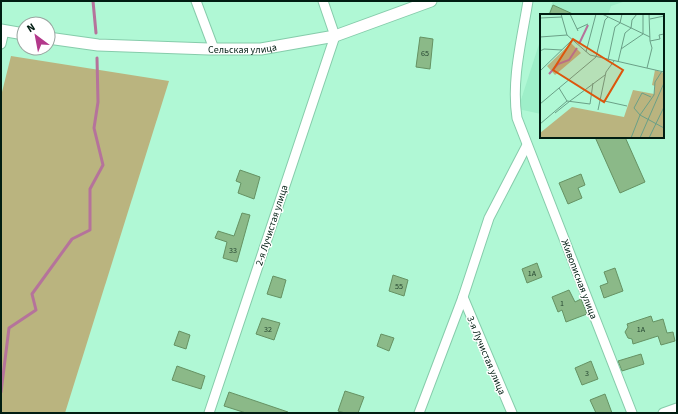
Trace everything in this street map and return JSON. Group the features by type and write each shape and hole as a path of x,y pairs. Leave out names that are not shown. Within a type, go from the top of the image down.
{"street":[{"path":"196,1 214,49"},
{"path":"323,1 335,36"},
{"name":"Сельская улица","path":"56,39 98,45 214,49 261,48 335,36 431,1"},
{"name":"Живописная улица","path":"528,1 515,88 514,102 517,118 632,413"},
{"path":"1,44 3,31 16,33"},
{"name":"2-я Лучистая улица","path":"209,413 335,36"},
{"name":"3-я Лучистая улица","path":"419,413 463,297 489,218 527,145"},
{"name":"3-я Лучистая улица","path":"463,297 512,413"},
{"path":"663,413 677,408"}],"shaded area":[{"path":"553,1 626,1 611,6 608,14 548,14"},
{"path":"540,41 540,114 518,109"},
{"path":"11,56 169,81 65,413 1,413 1,96"}],"building":[{"path":"553,5 573,14 549,14"},
{"path":"420,37 433,39 430,69 416,67"},
{"path":"595,138 625,138 645,182 620,193"},
{"path":"240,170 260,177 254,199 238,193 241,183 236,181"},
{"path":"581,174 585,185 578,188 582,198 568,204 559,183"},
{"path":"242,213 250,215 237,262 223,258 227,242 215,238 218,231 234,236"},
{"path":"537,263 542,277 527,283 522,269"},
{"path":"615,268 623,291 604,298 600,286 608,283 604,272"},
{"path":"393,275 408,280 404,296 389,291"},
{"path":"273,276 286,280 281,298 267,294"},
{"path":"569,290 575,302 581,299 587,314 566,322 562,310 558,312 552,297"},
{"path":"651,316 653,322 663,319 667,333 673,332 675,341 661,345 658,336 633,344 632,339 628,338 625,332 628,327 627,324"},
{"path":"262,318 280,323 274,340 256,334"},
{"path":"179,331 190,335 186,349 174,345"},
{"path":"381,334 394,338 389,351 377,346"},
{"path":"641,354 644,364 622,371 618,361"},
{"path":"591,361 598,379 582,385 575,368"},
{"path":"177,366 205,376 201,389 172,380"},
{"path":"345,391 364,397 358,413 345,413 338,411"},
{"path":"229,392 288,413 246,413 224,406"},
{"path":"605,394 612,413 596,413 590,400"}],"waterway":[{"path":"93,1 96,33"},
{"path":"1,392 9,328 36,310 32,294 72,239 90,230 90,189 103,165 94,128 98,102 97,58"}]}
